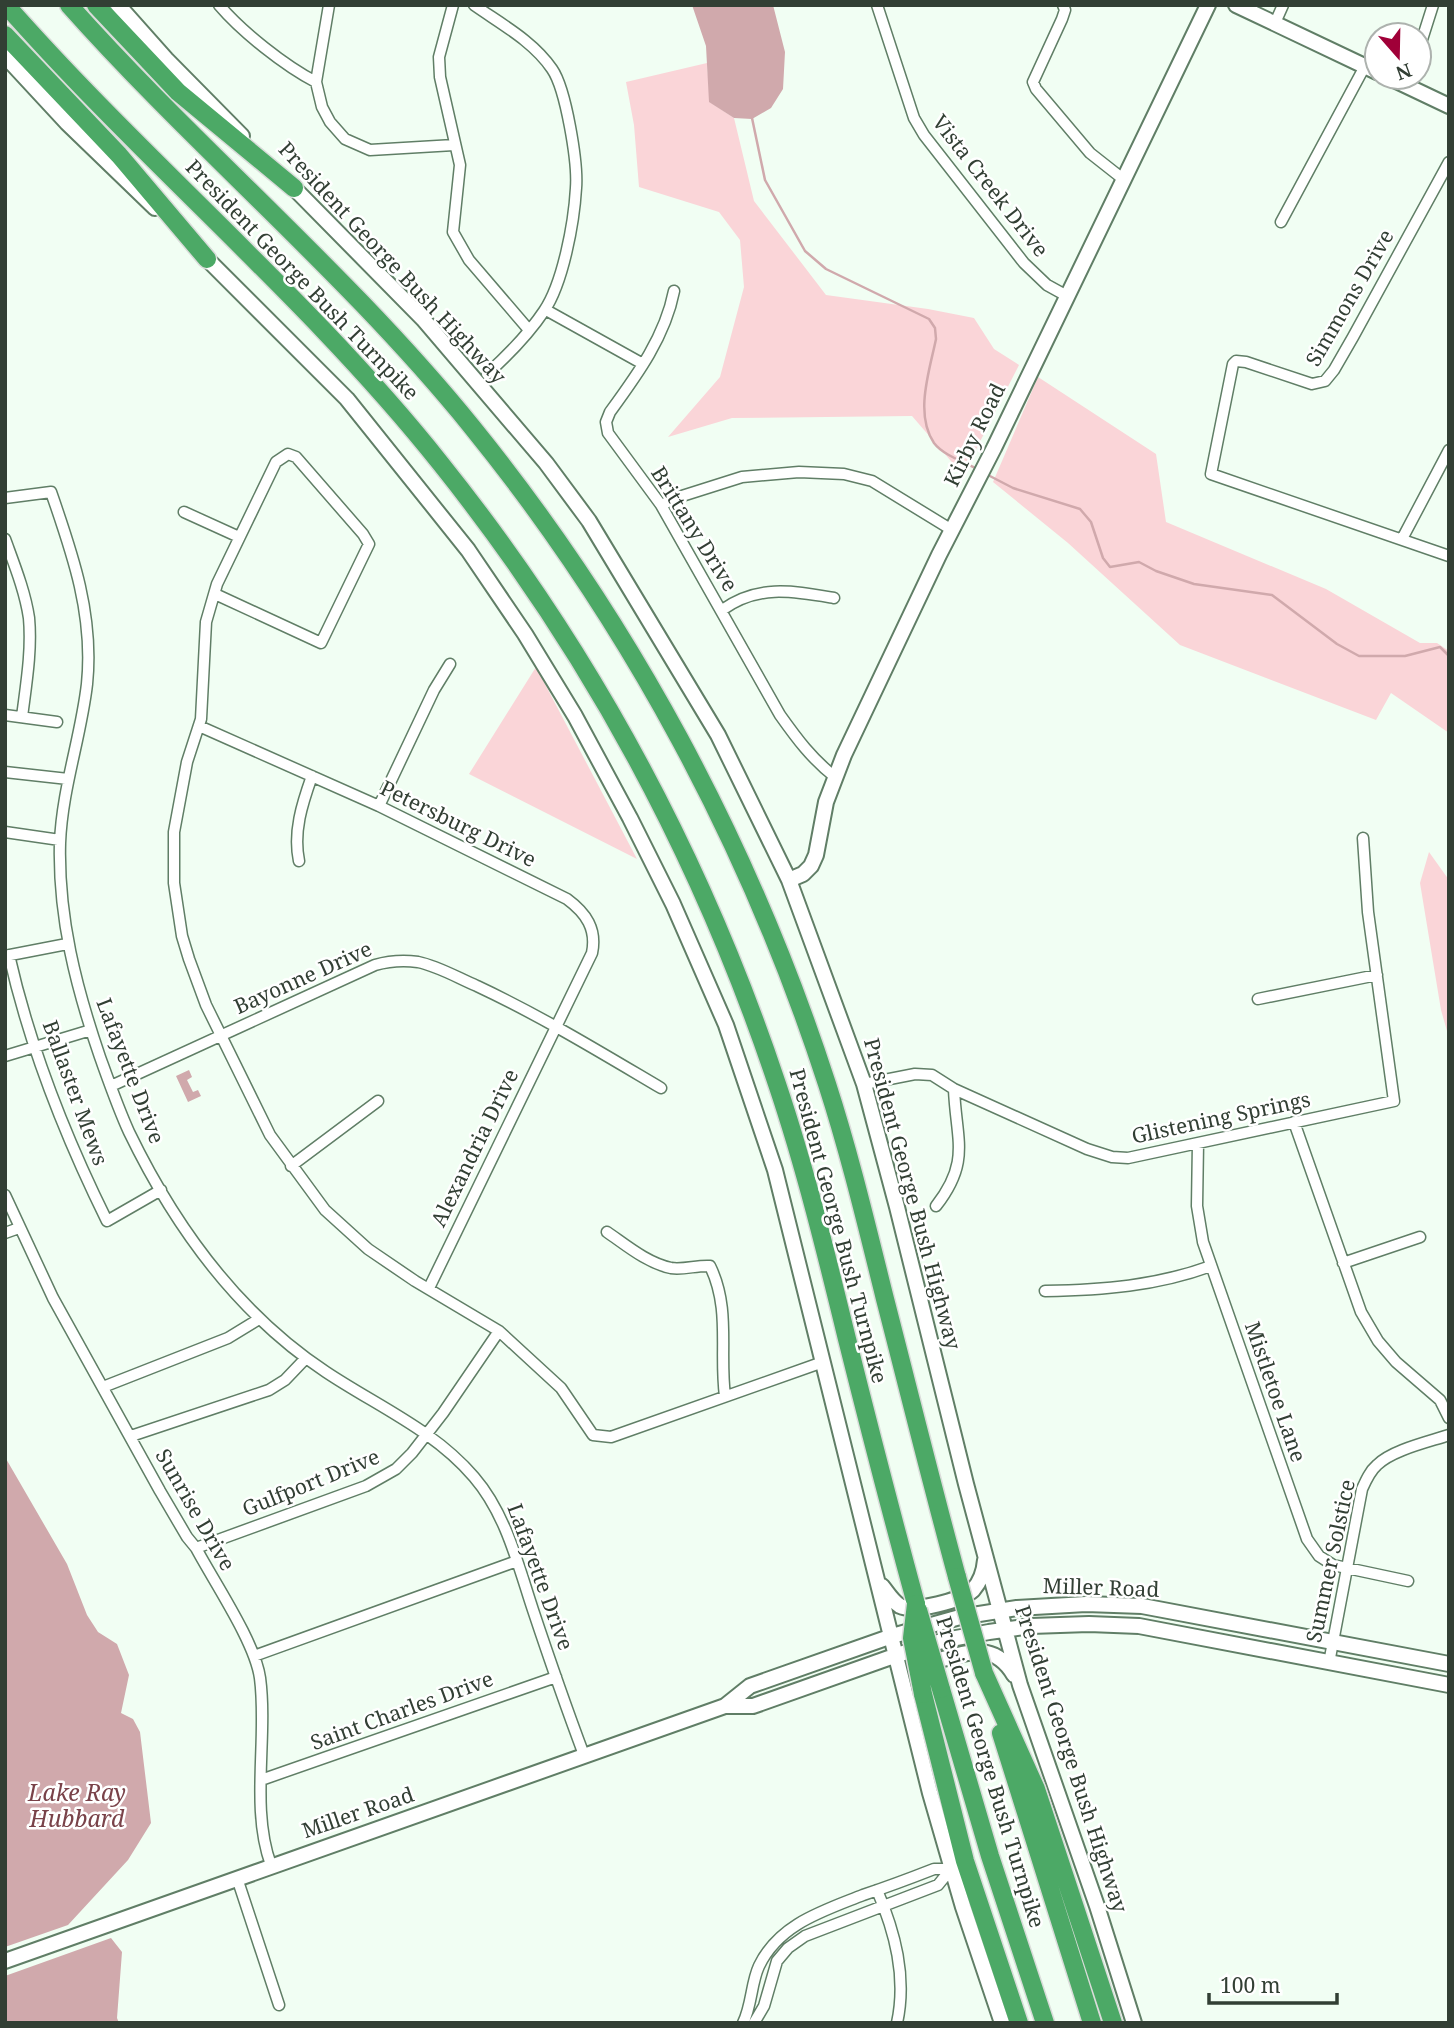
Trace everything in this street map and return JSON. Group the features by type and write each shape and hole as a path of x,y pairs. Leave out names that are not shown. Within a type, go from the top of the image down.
{"highway":[{"name":"President George Bush Turnpike","path":"6,5 108,115 324,330 401,414 459,486 566,638 659,800 699,884 747,998 778,1085 810,1194 914,1596 990,1856 1045,2023"},
{"name":"President George Bush Turnpike","path":"69,5 142,83 352,291 455,406 513,479 618,633 709,795 749,879 820,1062 853,1170 957,1577 1036,1849 1091,2023"},
{"path":"96,5 178,92 294,188"},
{"path":"5,35 119,155 207,259"},
{"path":"914,1596 912,1638 916,1699 965,1861 1019,2023"},
{"path":"984,1672 1037,1788 1113,2023"}],"main road":[{"name":"President George Bush Highway","path":"118,5 166,59 423,319 537,453 589,521 718,735 789,880 864,1084 1020,1685 1134,2023"},
{"name":"Kirby Road","path":"789,880 803,874 811,866 826,802 835,777 952,530 1208,5"},
{"path":"1236,5 1363,65"},
{"path":"5,56 67,123 347,399 414,479 468,550 575,716 631,818 673,904 726,1025 775,1170 897,1655 916,1699"},
{"path":"1424,91 1449,106"},
{"path":"879,1582 901,1606 912,1609 954,1600 970,1592 979,1582 984,1572 986,1557"},
{"name":"Miller Road","path":"725,1706 750,1686 892,1636 960,1617 1017,1608 1086,1604 1142,1606 1449,1664"},
{"name":"Miller Road","path":"5,1961 725,1706 753,1706 946,1640 1005,1629 1089,1624 1139,1626 1449,1685"},
{"path":"1002,2023 951,1869 911,1682 918,1671 929,1663 970,1652 993,1653 1007,1664 1020,1685"}],"street":[{"path":"219,5 228,16 293,70 316,82"},
{"path":"329,5 316,82 322,107 330,122 345,139 370,150 454,145"},
{"path":"453,5 439,57 440,77 460,165 453,232 469,260 529,330"},
{"path":"474,5 519,36 553,70 561,87 575,164 576,187 562,268 545,310 518,346 487,374"},
{"name":"Vista Creek Drive","path":"877,5 914,118 924,135 1024,263 1047,285 1067,296"},
{"path":"1063,5 1065,10 1062,19 1033,82 1090,153 1124,179"},
{"path":"1275,23 1283,5"},
{"path":"1281,222 1363,83"},
{"name":"Simmons Drive","path":"1402,539 1211,474 1233,364 1236,361 1245,362 1317,385 1325,381 1347,348 1449,162"},
{"name":"Brittany Drive","path":"674,292 669,315 643,364 610,412 606,422 608,433 661,505 780,715 814,761 835,777"},
{"path":"545,310 643,364"},
{"path":"1449,450 1402,539 1449,556"},
{"path":"215,594 321,643 369,544 368,541 296,457 288,454 276,462 239,537 215,594 206,622 199,726 187,762 174,832 174,883 182,936 206,1005 270,1135 325,1210 368,1249 499,1331 561,1388 593,1435 611,1437 823,1362"},
{"path":"661,505 742,477 799,472 844,474 872,481 952,530"},
{"name":"Lafayette Drive","path":"5,498 51,492 75,560 87,622 87,683 68,779 60,840 63,914 67,944 91,1030 128,1130 161,1190 205,1260 259,1319 306,1358 426,1434 463,1465 488,1494 498,1511 517,1561 584,1755"},
{"path":"184,512 239,537"},
{"path":"5,539 29,619 27,681 22,717"},
{"path":"722,610 744,596 771,590 834,598"},
{"path":"379,806 434,690 450,664"},
{"path":"5,715 57,722"},
{"name":"Petersburg Drive","path":"199,726 379,806 568,899 579,907 591,926 594,940 592,953 556,1025"},
{"path":"5,772 68,779"},
{"path":"299,861 296,849 298,823 312,776"},
{"path":"5,832 60,840"},
{"path":"1258,999 1377,975 1368,912 1363,838"},
{"path":"7,956 67,944"},
{"name":"Ballaster Mews","path":"7,956 63,1128 107,1221 161,1190"},
{"name":"Bayonne Drive","path":"111,1086 324,987 390,961 429,965 556,1025 660,1088"},
{"name":"Glistening Springs","path":"864,1084 915,1074 932,1075 954,1089 1087,1149 1112,1157 1128,1158 1394,1101 1377,975"},
{"name":"Alexandria Drive","path":"429,1288 556,1025"},
{"path":"5,1056 91,1030"},
{"path":"936,1206 950,1187 960,1151 954,1089"},
{"path":"291,1166 378,1101"},
{"path":"1294,1122 1361,1312 1378,1341 1395,1362 1440,1400 1449,1418"},
{"name":"Mistletoe Lane","path":"1198,1143 1198,1222 1307,1539 1319,1556 1333,1565 1408,1581"},
{"name":"Sunrise Drive","path":"5,1195 53,1298 160,1491 196,1548 254,1656 261,1696 264,1840 271,1866"},
{"path":"5,1233 19,1228"},
{"path":"607,1232 661,1265 682,1268 710,1266 724,1312 723,1377 726,1396"},
{"path":"1343,1263 1420,1237"},
{"path":"1045,1291 1099,1290 1176,1279 1211,1266"},
{"path":"103,1387 228,1338 259,1319"},
{"name":"Gulfport Drive","path":"196,1548 382,1479 412,1453 463,1386 499,1331"},
{"path":"131,1436 269,1390 285,1380 306,1358"},
{"name":"Summer Solstice","path":"1329,1662 1362,1489 1376,1465 1388,1457 1449,1435"},
{"path":"254,1656 517,1561"},
{"name":"Saint Charles Drive","path":"261,1780 556,1677"},
{"path":"748,2022 757,1969 768,1950 780,1937 813,1914 934,1869 951,1869"},
{"path":"748,2022 764,2006 777,1961 788,1948 804,1936 938,1885 951,1869"},
{"path":"237,1878 279,2005"},
{"path":"877,1890 898,1948 900,2011 897,2023"}],"shaded area":[{"path":"707,63 710,102 734,118 754,201 826,295 974,318 994,349 1019,365 963,475 912,416 732,418 668,437 720,377 744,287 740,240 719,212 639,187 634,125 626,82"},
{"path":"1038,377 1156,454 1166,522 1326,589 1420,643 1437,643 1449,651 1449,733 1391,693 1376,720 1180,645 1068,543 993,482"},
{"path":"536,667 637,859 469,774"},
{"path":"1429,852 1449,880 1449,1038 1441,1010 1420,883"}],"water":[{"path":"692,5 773,5 785,52 783,89 771,108 752,119 734,118 709,102 706,46"},
{"path":"189,1070 192,1077 187,1080 193,1092 198,1090 201,1096 188,1102 176,1076"},
{"name":"Lake Ray Hubbard","path":"5,1457 67,1564 87,1615 98,1632 117,1644 129,1675 121,1713 133,1719 140,1732 151,1823 128,1860 68,1925 5,1947"},
{"path":"111,1938 122,1952 117,2018 119,2023 5,2023 5,1976"}],"waterway":[{"path":"752,118 765,180 805,251 826,269 929,319 935,328 936,339 924,405 928,431 934,443 943,451 977,469"},
{"path":"986,474 1013,488 1080,509 1091,522 1103,558 1110,567 1139,562 1194,584 1272,595 1337,644 1359,656 1405,656 1440,647 1449,656"}]}
